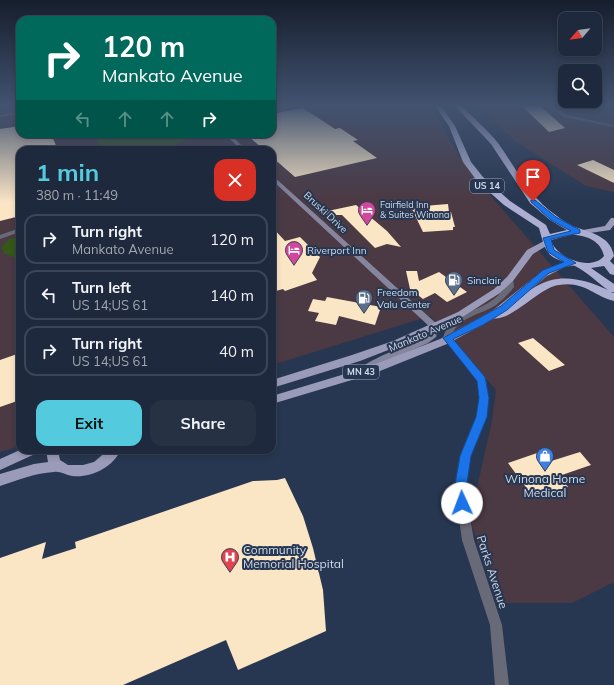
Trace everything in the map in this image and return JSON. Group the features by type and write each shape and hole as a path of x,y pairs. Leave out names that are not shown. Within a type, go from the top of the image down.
{"highway":[{"name":"US 14","path":"456,138 463,154 473,170 499,197 543,227 547,240 554,254 576,264 614,289"},
{"name":"US 14","path":"489,138 533,201 553,218 604,244 609,253 609,259 614,272"},
{"path":"547,240 580,232"},
{"path":"576,264 596,265 609,259"},
{"path":"494,315 516,306 547,285 562,281 573,281 592,286 614,298"}],"main road":[{"path":"580,232 607,228 614,220"},
{"name":"Mankato Avenue","path":"276,383 356,358 435,327 481,303 510,279 530,252 547,240"},
{"name":"Mankato Avenue","path":"276,399 360,372 448,338 494,315 520,295 546,271 558,266 576,264"},
{"path":"0,465 23,454"},
{"path":"52,454 53,459 57,466 65,470 82,471 98,466 112,454"},
{"path":"0,480 34,469 57,466"}],"street":[{"path":"231,138 240,146"},
{"name":"Bruski Drive","path":"276,181 435,327"},
{"path":"0,237 16,231"},
{"path":"448,338 449,330 456,323 494,303 504,294 510,287 510,279"},
{"path":"360,372 369,366 425,342 433,335 435,327"},
{"name":"Parks Avenue","path":"448,338 482,380 484,398 482,417 465,456 460,490 468,540 496,625 502,685"}],"shaded area":[{"path":"0,138 449,138 459,156 476,179 614,337 614,582 572,603 496,603 470,519 492,421 496,390 430,316 276,364 276,146 16,146 16,447 0,452"},
{"path":"512,138 614,138 614,192 586,186"}],"green space":[{"path":"96,138 192,138 170,146 101,146"},
{"path":"16,238 16,258 5,254 1,248 9,239"}],"building":[{"path":"0,138 53,138 56,146 16,146 16,217 0,221"},
{"path":"250,138 355,138 358,140 353,141 377,158 295,177 276,160 276,146 260,146"},
{"path":"593,160 614,170 614,183 577,165"},
{"path":"448,204 449,212 451,212 455,227 453,227 453,230 423,232 411,207"},
{"name":"Fairfield Inn & Suites Winona","path":"356,205 387,231 401,247 387,244 375,248 342,215 323,215 323,212"},
{"name":"Riverport Inn","path":"276,231 285,241 300,237 320,257 312,273 317,280 285,291 283,289 276,291"},
{"path":"406,271 417,271 419,281 439,272 467,292 447,302 435,293 423,299 410,289"},
{"path":"327,297 381,307 375,325 339,316 336,325 315,321 319,313 308,311 313,299 325,301"},
{"path":"533,338 565,365 549,371 518,343"},
{"path":"16,354 16,401 0,407 0,360"},
{"name":"Winona Home Medical","path":"540,452 548,462 580,452 591,465 559,476 568,487 534,498 508,463"},
{"path":"285,478 303,516 313,548 323,590 326,631 238,670 226,640 123,685 0,685 0,558 46,542 42,559 76,548 75,542 253,481 277,480"}],"place":[{"name":"Fairfield Inn & Suites Winona","path":"367,225"},
{"name":"Riverport Inn","path":"294,265"},
{"name":"Sinclair","path":"454,295"},
{"name":"Freedom Valu Center","path":"364,313"},
{"name":"Winona Home Medical","path":"545,471"},
{"name":"Community Memorial Hospital","path":"230,572"}],"route":[{"path":"462,503 460,490 465,456 482,417 484,398 482,380 448,338 494,315 520,295 546,271 558,266 573,263 562,259 551,251 546,238 578,232 553,218 533,201"}]}
